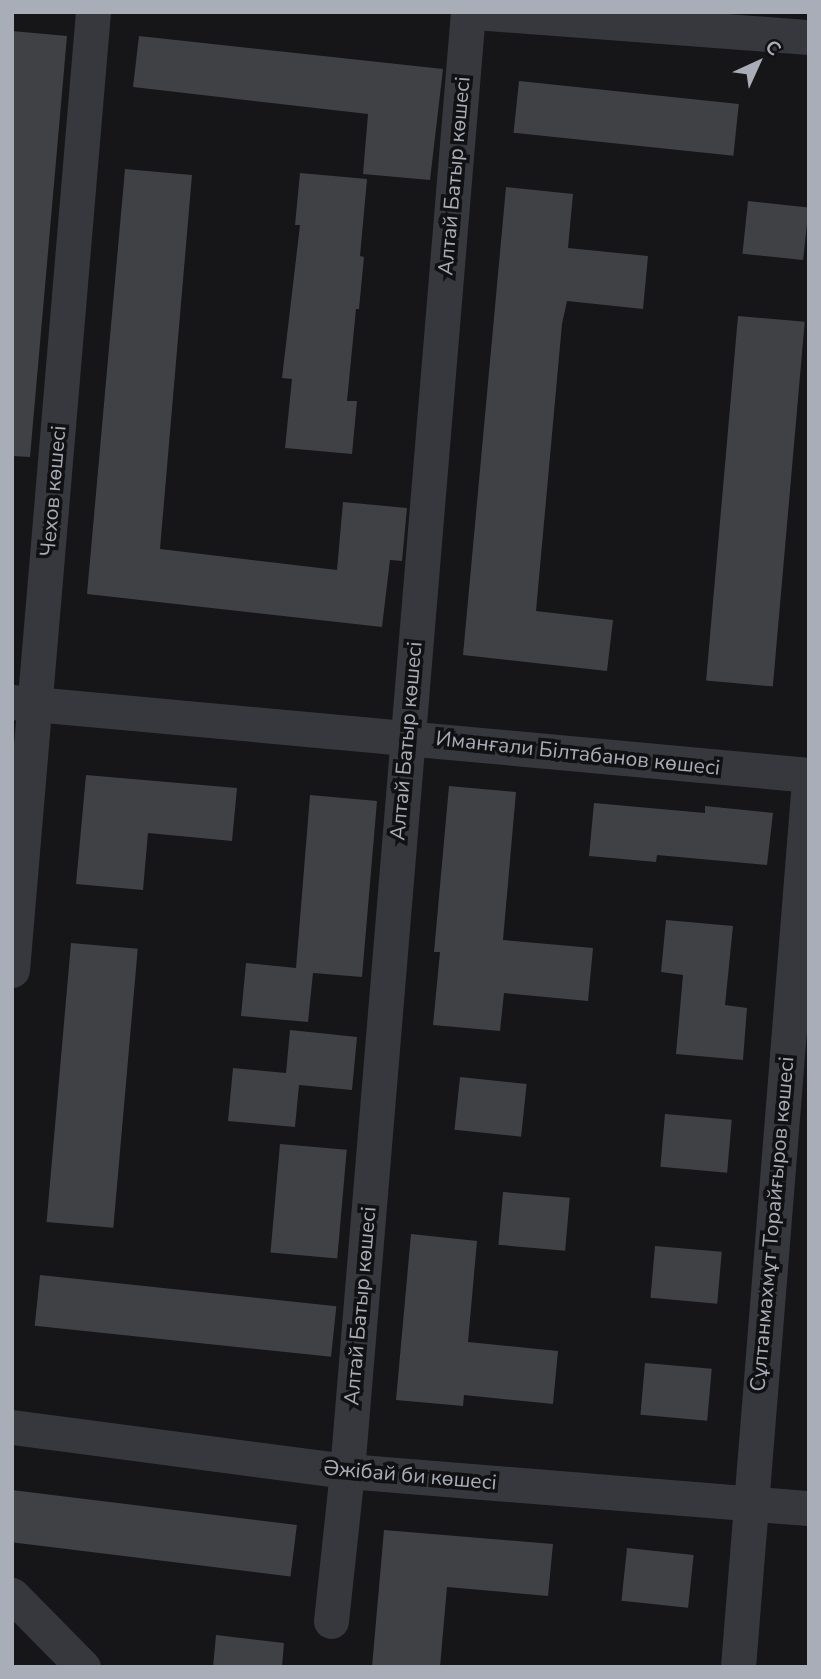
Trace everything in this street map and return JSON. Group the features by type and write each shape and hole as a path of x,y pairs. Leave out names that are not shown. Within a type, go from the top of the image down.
{"street":[{"name":"Чехов көшесі","path":"12,970 24,703 93,12"},
{"name":"Алтай Батыр көшесі","path":"331,1621 347,1471 468,12"},
{"path":"475,12 809,37"},
{"name":"Иманғали Білтабанов көшесі","path":"24,703 809,775"},
{"name":"Сұлтанмахмұт Торайғыров көшесі","path":"738,1667 809,781"},
{"name":"Әжібай би көшесі","path":"12,1427 347,1471 809,1507"},
{"path":"12,1595 83,1667"}],"building":[{"path":"12,31 67,36 30,457 12,456"},
{"path":"139,36 443,69 430,180 363,174 368,114 133,87"},
{"path":"519,81 739,104 733,156 514,133"},
{"path":"125,169 192,175 160,549 337,570 343,502 407,508 402,561 390,560 382,627 87,594"},
{"path":"300,173 367,179 360,256 364,257 347,401 357,401 352,454 285,448 292,379 282,378 300,225 295,225"},
{"path":"506,187 573,194 568,248 648,256 643,309 567,301 562,324 536,611 613,620 607,671 463,655"},
{"path":"748,201 809,207 803,260 742,254"},
{"path":"738,316 805,322 773,686 706,681"},
{"path":"86,775 237,788 232,841 148,833 143,890 76,884"},
{"path":"449,786 516,792 503,940 593,948 588,1001 504,993 500,1031 433,1025 440,952 434,952"},
{"path":"310,795 377,801 362,977 313,973 308,1022 241,1016 246,963 296,968"},
{"path":"594,803 705,813 705,806 773,813 767,865 657,855 656,862 589,856"},
{"path":"666,920 733,926 725,1005 747,1008 743,1060 676,1054 683,975 661,972"},
{"path":"71,943 138,949 113,1228 47,1222"},
{"path":"290,1030 357,1037 352,1090 299,1085 295,1127 228,1121 233,1068 286,1073"},
{"path":"460,1077 527,1084 521,1137 454,1130"},
{"path":"665,1114 732,1120 727,1173 660,1167"},
{"path":"280,1144 347,1150 337,1258 271,1253"},
{"path":"503,1192 570,1198 565,1251 498,1245"},
{"path":"411,1234 477,1241 468,1342 558,1351 553,1404 464,1395 463,1406 396,1400"},
{"path":"655,1246 722,1252 717,1304 650,1298"},
{"path":"40,1275 336,1306 331,1357 35,1326"},
{"path":"645,1363 712,1369 707,1421 640,1415"},
{"path":"12,1490 297,1525 291,1577 12,1542"},
{"path":"384,1530 553,1544 548,1596 447,1587 440,1667 372,1667"},
{"path":"627,1548 694,1555 688,1608 621,1601"},
{"path":"216,1635 284,1643 282,1667 213,1667"}]}
